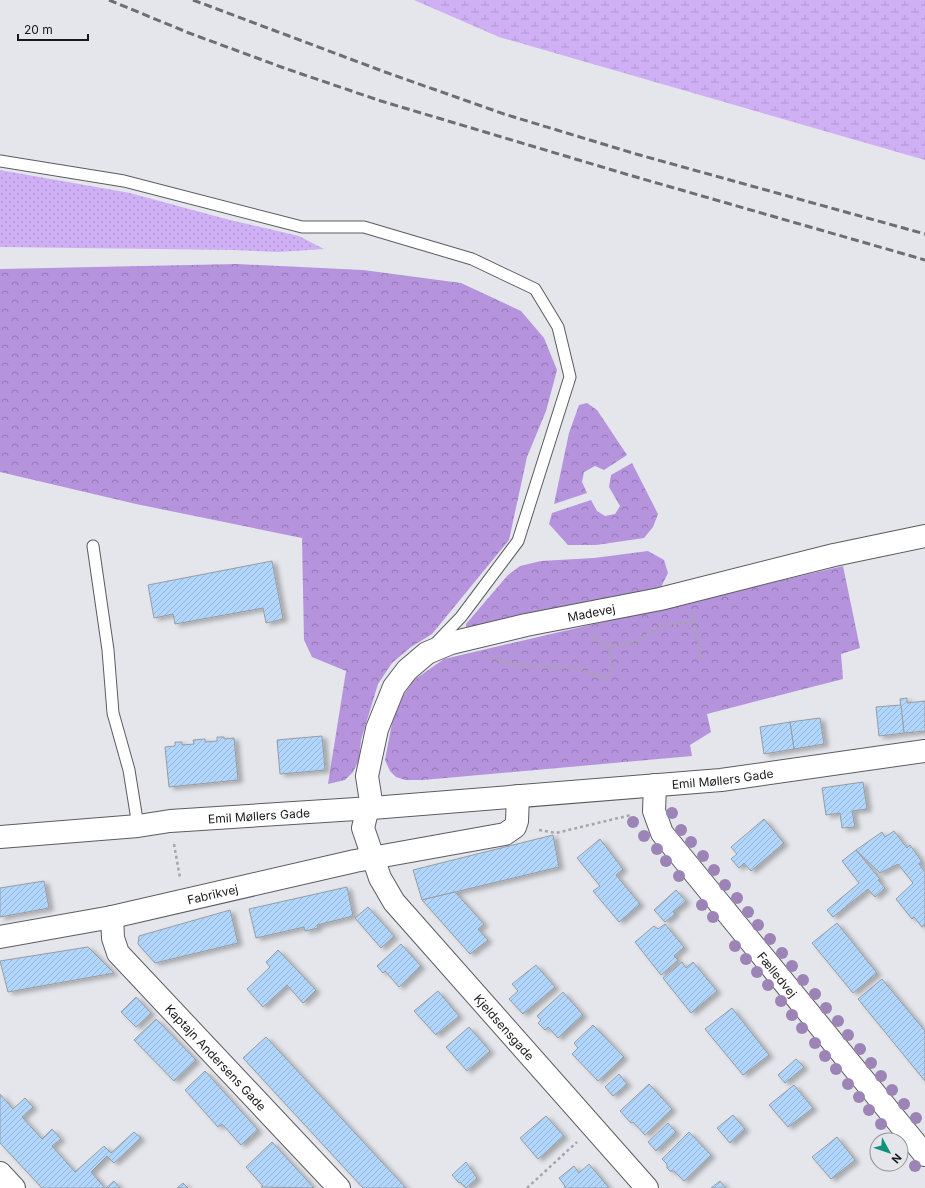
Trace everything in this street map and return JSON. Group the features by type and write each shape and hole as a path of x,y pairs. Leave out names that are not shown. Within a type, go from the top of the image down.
{"street":[{"name":"Madevej","path":"370,807 368,776 377,729 394,687 407,670 428,653 450,643 479,636 687,592 834,555 925,536"},
{"name":"Emil Møllers Gade","path":"0,837 170,822 721,780 925,751"},
{"name":"Fælledvej","path":"655,785 654,811 662,832 925,1155"},
{"path":"370,807 363,828 373,858 505,834 515,826 517,821 518,796"},
{"name":"Fabrikvej","path":"0,937 112,917 373,858"},
{"name":"Kjeldsensgade","path":"373,858 380,878 394,902 647,1188"},
{"name":"Kaptajn Andersens Gade","path":"112,917 113,938 118,953 339,1188"},
{"path":"0,1173 14,1188"}],"lane":[{"path":"0,161 124,181 302,227 364,228 472,259 535,290 558,327 570,377 518,541 461,617 428,653"},
{"path":"93,546 108,650 113,713 129,770 138,826"}],"path":[{"path":"687,592 702,658"},
{"path":"580,614 594,638 608,646 635,642 664,625 694,622"},
{"path":"479,636 491,658 525,666 571,667 608,678 614,669 608,646"},
{"path":"515,826 556,833 621,816 654,811"},
{"path":"170,822 184,900"},
{"path":"527,1188 593,1128"}],"green space":[{"path":"414,0 925,0 925,160 499,37"},
{"path":"0,170 130,193 226,219 299,236 324,249 279,252 0,247"},
{"path":"237,264 363,270 461,283 521,311 544,338 557,370 546,411 527,457 509,540 432,634 411,647 392,663 378,684 361,740 359,760 353,772 345,780 328,784 346,671 312,657 304,640 302,538 136,504 0,472 0,269"},
{"path":"587,403 597,410 627,455 604,470 595,466 584,472 582,482 587,493 554,504 569,433 579,405"},
{"path":"632,463 658,514 653,527 644,538 596,545 568,545 549,524 552,513 591,500 597,511 605,516 615,514 620,506 609,487 611,475"},
{"path":"648,551 664,560 668,573 661,587 466,629 466,624 508,575 520,566 541,561 594,558"},
{"path":"843,566 860,648 841,654 843,679 707,714 711,732 690,745 692,756 423,780 405,780 396,777 390,771 385,760 392,723 403,696 414,680 444,659"}],"building":[{"path":"272,561 283,619 266,623 263,608 175,624 173,614 154,618 148,585"},
{"path":"907,698 907,703 925,701 925,731 904,733 900,699"},
{"path":"901,705 904,733 879,736 876,707"},
{"path":"820,718 824,744 794,749 790,722"},
{"path":"790,722 794,749 764,754 760,727"},
{"path":"322,736 325,770 280,774 277,740"},
{"path":"217,737 224,737 224,739 234,738 238,780 169,787 165,747 175,746 175,742 182,742 182,745 194,744 193,740 205,739 205,742 217,741"},
{"path":"863,782 867,809 852,811 855,827 842,828 840,813 826,815 822,788"},
{"path":"764,819 784,843 751,871 744,863 739,868 731,859 737,854 731,847"},
{"path":"894,831 907,848 910,845 922,862 919,864 925,872 925,925 922,927 914,917 912,919 896,899 913,883 898,864 880,873 856,850 882,832 885,837"},
{"path":"553,835 559,867 422,900 413,870"},
{"path":"600,839 623,869 616,875 640,904 619,922 593,891 600,886 577,858"},
{"path":"856,850 880,879 878,880 885,888 875,897 868,889 833,917 827,910 859,883 842,861"},
{"path":"44,881 49,908 0,917 0,888"},
{"path":"347,887 353,916 317,925 318,928 305,931 304,927 256,938 249,909"},
{"path":"676,890 686,901 673,912 675,914 665,922 654,910"},
{"path":"455,892 484,924 478,929 488,940 470,954 422,900"},
{"path":"368,907 394,936 381,948 355,918"},
{"path":"230,910 238,943 155,963 138,944 139,936"},
{"path":"837,923 877,973 853,993 812,943"},
{"path":"665,924 684,947 674,956 678,960 661,975 635,942 654,926 658,929"},
{"path":"401,944 421,966 399,987 385,971 383,973 377,966"},
{"path":"88,947 114,973 8,992 0,961"},
{"path":"278,950 316,990 303,1003 287,985 263,1007 247,989 270,967 266,962"},
{"path":"682,962 686,968 693,962 717,991 691,1013 663,978"},
{"path":"536,965 555,987 523,1014 509,999 518,991 512,984"},
{"path":"882,979 925,1031 925,1081 858,999"},
{"path":"438,991 459,1016 436,1035 414,1011"},
{"path":"563,992 583,1015 558,1038 548,1027 545,1030 538,1023 541,1020 537,1016"},
{"path":"136,997 151,1013 136,1027 121,1012"},
{"path":"732,1008 769,1055 743,1075 705,1029"},
{"path":"156,1019 196,1060 174,1081 134,1040"},
{"path":"593,1025 624,1057 598,1081 572,1054 578,1048 574,1043"},
{"path":"469,1027 490,1051 467,1071 446,1047"},
{"path":"266,1037 406,1188 363,1188 243,1058"},
{"path":"796,1059 804,1067 785,1083 778,1075"},
{"path":"205,1071 258,1130 241,1145 222,1124 218,1127 185,1090"},
{"path":"619,1074 627,1084 613,1096 605,1087"},
{"path":"649,1084 672,1109 645,1135 620,1111"},
{"path":"794,1085 813,1108 788,1127 769,1105"},
{"path":"0,1094 13,1109 25,1098 33,1107 22,1117 42,1139 52,1129 61,1139 52,1146 75,1172 104,1146 111,1153 134,1132 141,1138 114,1163 107,1156 91,1172 105,1188 42,1188 0,1143"},
{"path":"733,1115 745,1129 730,1143 717,1128"},
{"path":"546,1116 564,1136 538,1159 520,1138"},
{"path":"668,1123 676,1132 656,1151 648,1142"},
{"path":"689,1132 711,1155 684,1181 674,1171 670,1171 667,1168 667,1164 662,1159"},
{"path":"837,1137 855,1160 831,1179 812,1157"},
{"path":"272,1142 314,1188 261,1187 263,1186 246,1167"},
{"path":"466,1162 477,1178 466,1188 452,1175"},
{"path":"589,1164 609,1188 564,1188 565,1186 559,1178 574,1166 579,1173"},
{"path":"114,1181 120,1188 106,1188"},
{"path":"720,1181 726,1188 711,1188"},
{"path":"183,1183 188,1188 177,1188"}],"railway":[{"path":"109,0 189,33 284,68 381,101 629,175 925,260"},
{"path":"193,0 385,72 504,114 636,154 925,234"}]}
